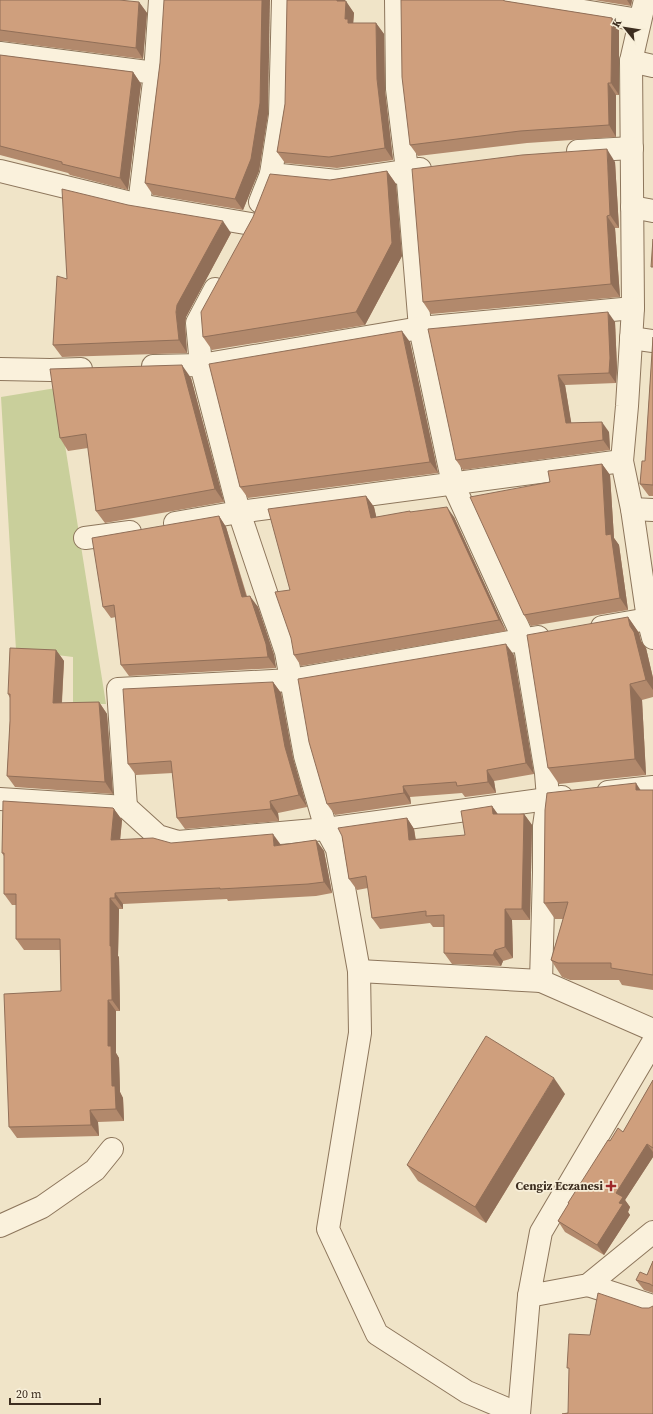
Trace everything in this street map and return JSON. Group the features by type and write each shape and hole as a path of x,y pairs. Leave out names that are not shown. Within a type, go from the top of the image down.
{"street":[{"path":"139,205 155,73 160,0"},
{"path":"240,244 251,224 271,174 280,116 283,0"},
{"path":"396,0 397,89 407,170 420,328 453,484 524,640 546,773 548,798 544,826 541,981"},
{"path":"515,0 642,10 631,61 633,308 622,460 642,509 651,628 586,629"},
{"path":"0,54 155,73"},
{"path":"631,61 653,66"},
{"path":"561,153 632,148"},
{"path":"271,174 337,181 437,166"},
{"path":"0,171 139,205 251,224"},
{"path":"632,207 653,211"},
{"path":"224,272 198,323 202,365 239,512 286,652 305,756 326,829 337,849 359,971 360,1033 328,1230 377,1334 467,1392 519,1414 529,1296 541,1232 653,1042"},
{"path":"130,367 202,365 420,328 633,308"},
{"path":"631,338 653,341"},
{"path":"0,369 50,370 98,368"},
{"path":"85,538 113,535 239,512 622,460"},
{"path":"126,807 118,689 291,680 555,634"},
{"path":"0,799 126,807 158,836 178,842 326,829 548,798 653,787"},
{"path":"359,971 541,981 653,1030"},
{"path":"0,1226 42,1207 95,1170 112,1149"},
{"path":"588,1285 653,1232"},
{"path":"529,1296 588,1285 653,1306"}],"green space":[{"path":"56,388 106,704 73,704 73,657 16,650 1,397"}],"building":[{"path":"0,0 119,0 139,2 136,48 0,30"},
{"path":"164,0 262,0 260,103 251,159 235,199 145,183 160,63"},
{"path":"287,0 346,1 345,19 348,19 348,23 376,23 377,79 385,148 329,157 277,152 285,104"},
{"path":"401,0 503,0 612,18 611,83 608,83 609,125 520,131 410,145 402,77"},
{"path":"0,55 133,72 120,178 62,164 62,162 0,146"},
{"path":"607,149 610,215 607,216 611,284 423,302 412,169 522,155"},
{"path":"387,171 392,243 356,312 203,337 201,312 253,217 270,174 330,180"},
{"path":"62,189 128,205 223,221 177,305 176,312 179,340 53,345 57,276 67,279"},
{"path":"653,239 653,267 651,267"},
{"path":"608,312 610,358 609,373 558,375 566,423 602,422 603,440 456,460 428,329"},
{"path":"402,331 430,462 240,487 209,364"},
{"path":"653,337 653,485 640,484 642,461 645,461"},
{"path":"182,365 215,489 96,511 86,434 60,438 50,369"},
{"path":"602,464 606,535 611,534 620,598 524,615 470,497 550,482 548,471"},
{"path":"366,496 371,518 410,511 447,507 499,620 294,655 291,638 275,592 290,590 268,509"},
{"path":"219,516 242,597 250,596 266,644 268,657 121,665 114,605 103,607 92,538"},
{"path":"628,617 630,626 634,632 646,680 630,684 635,759 548,768 527,635"},
{"path":"506,644 526,763 487,770 488,782 457,786 456,782 403,786 404,793 327,804 309,742 298,679"},
{"path":"10,648 56,650 53,703 99,702 105,782 7,776 10,721 10,694 8,694"},
{"path":"273,682 285,747 299,795 270,801 271,809 177,818 171,761 128,764 123,689"},
{"path":"636,783 636,790 653,790 653,975 611,968 611,963 558,963 551,960 568,902 544,903 545,810 547,793"},
{"path":"3,801 113,808 111,840 153,838 171,843 273,834 274,846 316,840 324,882 220,889 115,893 115,898 110,898 112,1000 108,1000 108,1046 111,1046 112,1086 115,1086 116,1109 90,1110 91,1125 9,1127 4,994 61,991 60,939 16,939 16,894 4,894 4,853 2,853"},
{"path":"492,806 493,814 524,814 522,909 505,909 505,947 495,950 493,955 444,953 444,915 426,916 426,911 372,918 366,876 349,879 342,836 338,828 407,818 409,840 465,835 461,811"},
{"path":"486,1036 554,1078 475,1207 407,1165"},
{"path":"653,1080 653,1148 647,1144 616,1193 623,1197 619,1203 623,1204 597,1245 558,1221 608,1140 610,1141 618,1128 623,1132"},
{"path":"653,1261 653,1286 636,1280 640,1272 647,1275"},
{"path":"598,1293 642,1308 649,1308 653,1306 653,1414 562,1414 568,1413 569,1368 567,1368 569,1334 590,1335"}],"place":[{"name":"Cengiz Eczanesi","path":"611,1186"}]}
